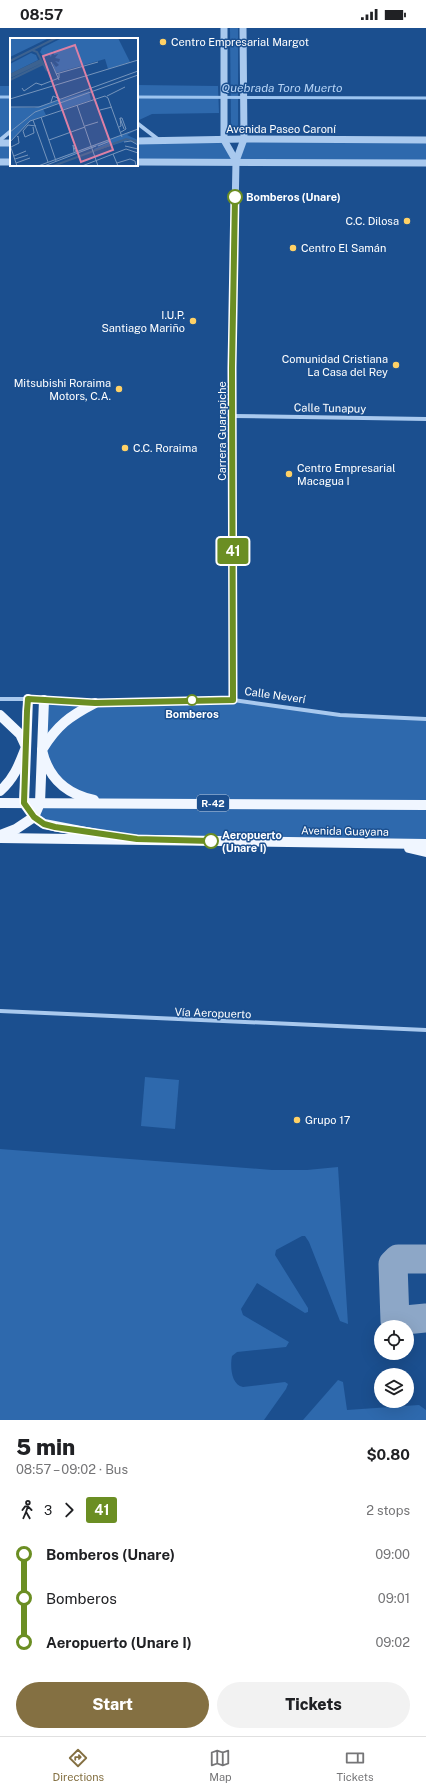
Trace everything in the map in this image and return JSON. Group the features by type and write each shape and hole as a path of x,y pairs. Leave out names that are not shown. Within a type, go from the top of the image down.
{"main road":[{"path":"28,699 24,803 34,817 44,824 55,827 137,839"},
{"path":"0,836 16,829 34,817 40,803 44,700"},
{"path":"95,703 74,714 63,722 52,733 42,750 45,763 51,774 67,789 78,796 112,803"},
{"path":"0,714 20,734 26,748 17,771 10,783 0,791"},
{"name":"R-42","path":"0,803 426,805"},
{"name":"Avenida Guayana","path":"0,836 426,844"},
{"path":"395,844 426,852"}],"street":[{"path":"224,28 224,140 236,161"},
{"path":"236,161 244,139 243,28"},
{"path":"138,125 160,141"},
{"path":"0,140 10,132"},
{"name":"Avenida Paseo Caroní","path":"138,141 244,139 426,140"},
{"path":"138,162 236,161 426,163"},
{"name":"Carrera Guarapiche","path":"233,700 233,416 236,161"},
{"name":"Calle Tunapuy","path":"233,416 426,419"},
{"name":"Calle Neverí","path":"0,699 95,703 233,700 340,716 426,719"},
{"name":"Vía Aeropuerto","path":"0,1011 426,1030"}],"shaded area":[{"path":"230,28 238,28 238,129 231,129"},
{"path":"138,85 218,86 219,113 152,114 138,121"},
{"path":"0,86 10,86 10,132 0,140"},
{"path":"244,139 426,140 426,163 138,162 138,141 224,140 236,161"},
{"path":"0,143 10,143 10,162 0,162"},
{"path":"44,700 232,700 339,715 426,719 426,844 137,839 68,830 34,817 40,803 109,803 78,795 45,763"},
{"path":"145,1077 179,1080 175,1129 141,1126"},
{"path":"0,1149 272,1170 307,1170 338,1167 348,1324 340,1321 309,1242 305,1236 302,1236 276,1250 275,1255 308,1308 308,1312 305,1313 257,1283 241,1309 243,1315 289,1342 286,1347 237,1352 232,1356 232,1374 239,1386 243,1387 285,1382 288,1384 264,1420 0,1420"},
{"path":"338,1380 343,1382 347,1410 414,1408 414,1405 419,1405 426,1410 426,1420 303,1420"}],"waterway":[{"name":"Quebrada Toro Muerto","path":"0,97 10,97"},
{"name":"Quebrada Toro Muerto","path":"138,97 426,98"}],"taxiway":[{"path":"426,1259 398,1259 393,1264 395,1321 426,1318"}],"bus line":[{"name":"41","path":"211,841 137,839 90,833 44,824 34,817 24,803 27,711 28,699 95,703 233,700 232,368 235,197"}],"place":[{"name":"Centro Empresarial Margot","path":"163,42"},
{"name":"Bomberos (Unare)","path":"235,197"},
{"name":"C.C. Dilosa","path":"407,221"},
{"name":"Centro El Samán","path":"293,248"},
{"name":"I.U.P. Santiago Mariño","path":"193,321"},
{"name":"Comunidad Cristiana La Casa del Rey","path":"396,365"},
{"name":"Mitsubishi Roraima Motors, C.A.","path":"119,389"},
{"name":"C.C. Roraima","path":"125,448"},
{"name":"Centro Empresarial Macagua I","path":"289,474"},
{"name":"Bomberos","path":"192,700"},
{"name":"Aeropuerto (Unare I)","path":"211,841"},
{"name":"Grupo 17","path":"297,1120"}]}
